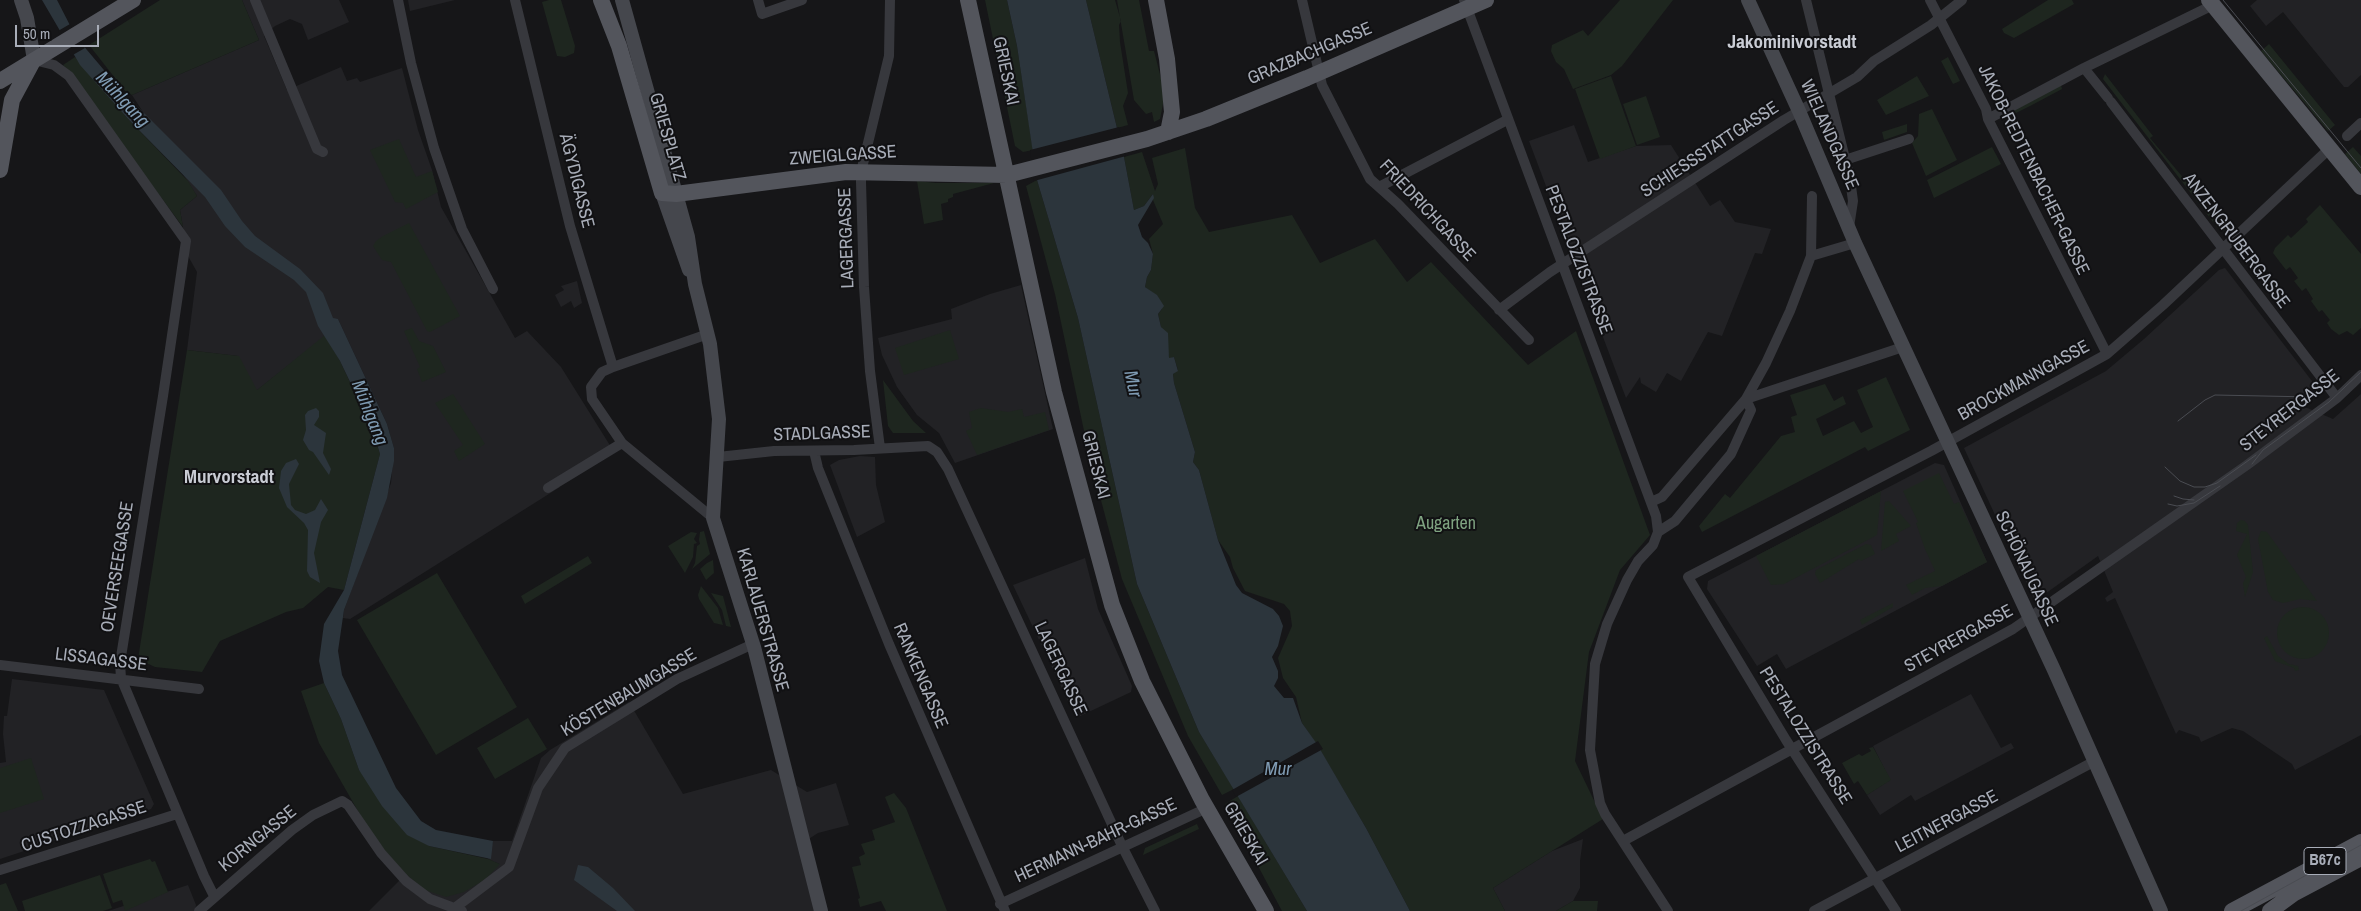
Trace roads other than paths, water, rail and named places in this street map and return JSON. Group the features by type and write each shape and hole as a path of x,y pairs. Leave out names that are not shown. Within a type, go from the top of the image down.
{"main road":[{"path":"0,170 12,100 34,60 27,18 21,0"},
{"path":"0,81 133,0"},
{"name":"GRIESPLATZ","path":"601,0 669,193 688,237"},
{"name":"GRIESPLATZ","path":"622,0 669,193 681,252 695,284"},
{"name":"GRIESKAI","path":"968,0 1054,392 1112,605 1142,681 1207,808 1266,911"},
{"path":"1156,0 1167,59 1172,112 1168,132"},
{"name":"GRAZBACHGASSE","path":"1027,169 1147,139 1206,119 1319,73 1465,4 1486,0"},
{"name":"WIELANDGASSE","path":"1748,0 1799,111 1856,244"},
{"path":"2211,2 2361,187"},
{"name":"ZWEIGLGASSE","path":"669,193 861,172 1007,174 1027,169"},
{"name":"GRIESPLATZ","path":"695,191 690,205 688,237 695,284 708,334"},
{"name":"SCHÖNAUGASSE","path":"1856,244 2095,761 2161,911"},
{"name":"KARLAUERSTRASSE","path":"708,334 717,396 718,457 713,518 753,644 820,911"},
{"name":"B67c","path":"2232,911 2361,842"},
{"name":"B67c","path":"2270,911 2293,894 2361,858"}],"street":[{"path":"255,0 317,148 323,152"},
{"path":"398,0 410,63 434,148 462,229 493,289"},
{"name":"ÄGYDIGASSE","path":"515,0 570,226 613,367"},
{"path":"758,0 762,14 802,0"},
{"name":"LAGERGASSE","path":"880,448 870,371 864,288 861,172 889,56 890,0"},
{"name":"FRIEDRICHGASSE","path":"1302,0 1322,86 1370,179 1529,340"},
{"path":"1806,0 1845,160 1853,201 1849,227"},
{"name":"JAKOB-REDTENBACHER-GASSE","path":"1930,0 2107,354"},
{"name":"SCHIESSSTATTGASSE","path":"1499,310 1562,265 1799,111 1857,77 1874,61 1962,0"},
{"path":"1988,119 2211,2"},
{"name":"PESTALOZZISTRASSE","path":"1465,4 1651,502 1656,516 1658,532"},
{"name":"OEVERSEEGASSE","path":"34,60 54,65 70,76 179,228 186,241 120,663 121,678 177,814 214,896"},
{"name":"ANZENGRUBERGASSE","path":"2084,68 2337,398"},
{"path":"1379,187 1507,120"},
{"path":"2347,136 2361,123"},
{"path":"1845,160 1908,139"},
{"name":"BROCKMANNGASSE","path":"1688,577 1947,442 2107,354 2222,250 2329,149"},
{"path":"1651,502 1662,497 1746,400 1766,363 1790,311 1811,256 1812,196"},
{"path":"1811,256 1856,244"},
{"path":"708,334 613,367 602,372 591,387 592,399 622,443 713,518"},
{"path":"1746,400 1902,347"},
{"name":"STEYRERGASSE","path":"1623,841 2029,618 2212,491 2337,398 2361,375"},
{"path":"1668,911 1600,804 1590,750 1595,664 1607,624 1627,580 1638,561 1653,545 1658,532 1675,521 1731,454 1751,410 1746,400"},
{"path":"548,488 622,443"},
{"name":"LAGERGASSE","path":"928,446 937,452 948,469 1122,846 1155,911"},
{"name":"STADLGASSE","path":"718,457 774,451 928,446"},
{"name":"RANKENGASSE","path":"814,450 818,468 889,644 1002,907"},
{"name":"PESTALOZZISTRASSE","path":"1688,577 1792,749 1896,911"},
{"name":"KÖSTENBAUMGASSE","path":"459,909 509,867 538,788 565,748 677,679 753,644"},
{"name":"LISSAGASSE","path":"0,665 121,678 199,689"},
{"name":"LEITNERGASSE","path":"1814,911 2095,761"},
{"name":"KORNGASSE","path":"199,911 292,830 313,815 342,801 348,805 381,853 406,881 430,899 459,909"},
{"name":"HERMANN-BAHR-GASSE","path":"1002,907 1122,846 1207,808"},
{"name":"CUSTOZZAGASSE","path":"0,870 177,814"}],"water":[{"name":"Mühlgang","path":"42,0 57,0 76,37 120,89 221,190 242,221 255,236 300,269 323,293 333,318 338,319 387,424 394,448 394,461 387,498 344,610 338,651 342,675 396,788 421,821 436,830 493,841 491,859 429,846 407,835 382,806 359,770 341,719 324,683 319,661 324,624 344,590 380,454 372,428 340,361 318,326 306,292 294,280 245,247 225,226 205,197 130,121 80,65"},
{"name":"Mur","path":"1007,0 1086,0 1124,157 1134,210 1144,206 1153,194 1154,198 1138,225 1142,237 1148,243 1153,254 1151,270 1145,287 1157,295 1164,306 1158,314 1161,327 1168,333 1169,358 1174,357 1178,371 1173,374 1174,383 1195,452 1193,462 1199,470 1218,540 1236,585 1242,593 1273,609 1279,616 1283,626 1278,646 1272,657 1278,671 1278,678 1274,686 1284,698 1293,698 1302,723 1317,744 1366,828 1410,911 1307,911 1199,732 1137,584 1078,318 1037,180 1017,46"},
{"path":"316,408 319,411 319,417 314,425 326,433 323,453 331,469 329,475 303,440 306,430 305,415 308,411"},
{"path":"296,459 299,464 289,484 291,505 295,510 306,514 315,510 321,499 328,510 321,522 314,553 320,583 310,577 307,571 308,530 304,523 287,507 279,488 281,471 286,463"},
{"path":"578,865 588,867 613,888 635,911 617,911 574,880"}],"tram line":[{"path":"2223,0 2361,168"},
{"path":"2252,464 2263,450 2329,402 2361,372"},
{"path":"2178,421 2205,400 2215,395 2312,397"},
{"path":"2165,467 2180,481 2194,487 2205,487 2217,483 2256,455"},
{"path":"2168,504 2177,506 2194,503 2220,486"},
{"path":"2174,496 2194,500"},
{"path":"2241,911 2361,845"}],"district":[{"name":"Jakominivorstadt","path":"1792,43"},
{"name":"Murvorstadt","path":"229,478"}],"park label":[{"name":"Augarten","path":"1446,524"}]}
